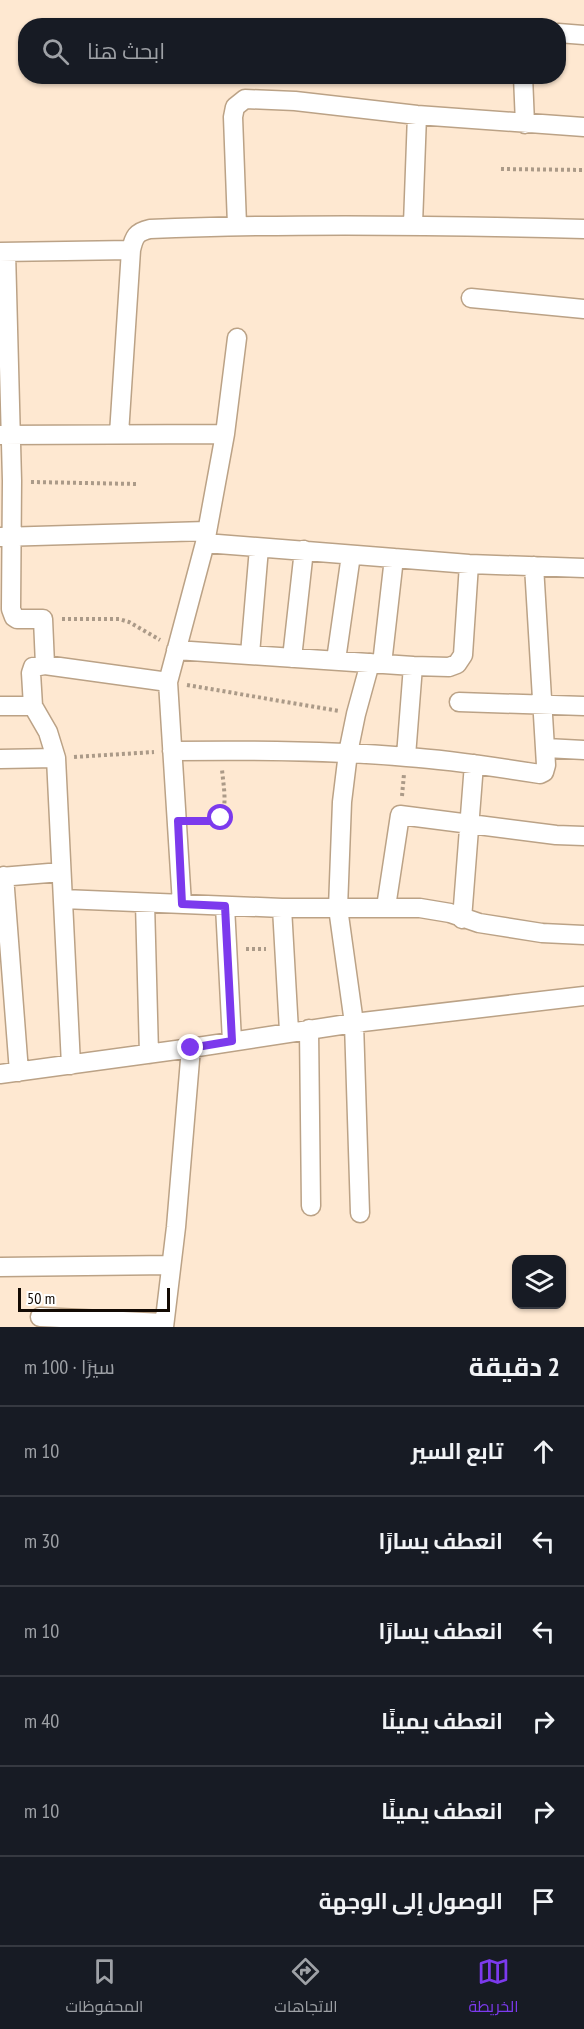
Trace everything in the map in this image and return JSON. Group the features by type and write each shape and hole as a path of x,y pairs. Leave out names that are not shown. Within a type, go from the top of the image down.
{"street":[{"path":"566,34 584,35"},
{"path":"523,84 525,124"},
{"path":"237,225 233,117 235,107 245,99 295,101 417,115 584,127"},
{"path":"413,224 417,115"},
{"path":"119,434 131,250 134,237 140,231 237,225 413,224 584,229"},
{"path":"45,665 43,619 17,619 12,613 6,537 12,481 5,434 3,252 131,250"},
{"path":"471,298 584,309"},
{"path":"182,904 168,682 206,537 225,434 237,338"},
{"path":"5,434 225,434"},
{"path":"6,537 206,537 259,548 469,564 584,568"},
{"path":"250,654 259,548"},
{"path":"292,658 304,550"},
{"path":"336,660 351,555"},
{"path":"360,1213 354,1023 338,908 342,802 356,714 376,663 394,558"},
{"path":"176,650 449,667 457,664 463,655 469,564"},
{"path":"172,751 222,750 406,756 540,774 544,772 546,748 534,566"},
{"path":"71,1065 56,758 48,732 33,706 31,673 33,667 45,665 168,682"},
{"path":"406,756 413,666"},
{"path":"459,702 584,706"},
{"path":"0,706 33,706"},
{"path":"546,748 584,750"},
{"path":"0,759 56,758"},
{"path":"462,919 474,764"},
{"path":"386,907 400,815 556,835 584,836"},
{"path":"19,1072 2,876 62,872"},
{"path":"63,899 282,908 386,907 440,911 462,919 542,933 584,935"},
{"path":"145,903 149,1054"},
{"path":"225,906 232,1041"},
{"path":"282,908 289,1032"},
{"path":"0,1074 309,1029 584,996"},
{"path":"309,1029 311,1206"},
{"path":"40,1317 164,1325 191,1048"},
{"path":"0,1267 171,1265"}],"path":[{"path":"501,170 584,170"},
{"path":"12,481 138,484"},
{"path":"43,619 119,619 129,622 176,650"},
{"path":"168,682 356,714"},
{"path":"178,821 218,821 221,818 223,809 222,750"},
{"path":"56,758 172,751"},
{"path":"400,815 406,756"},
{"path":"227,949 284,949"}],"route":[{"path":"191,1048 232,1041 225,906 182,904 178,821 218,821 221,818"}]}
